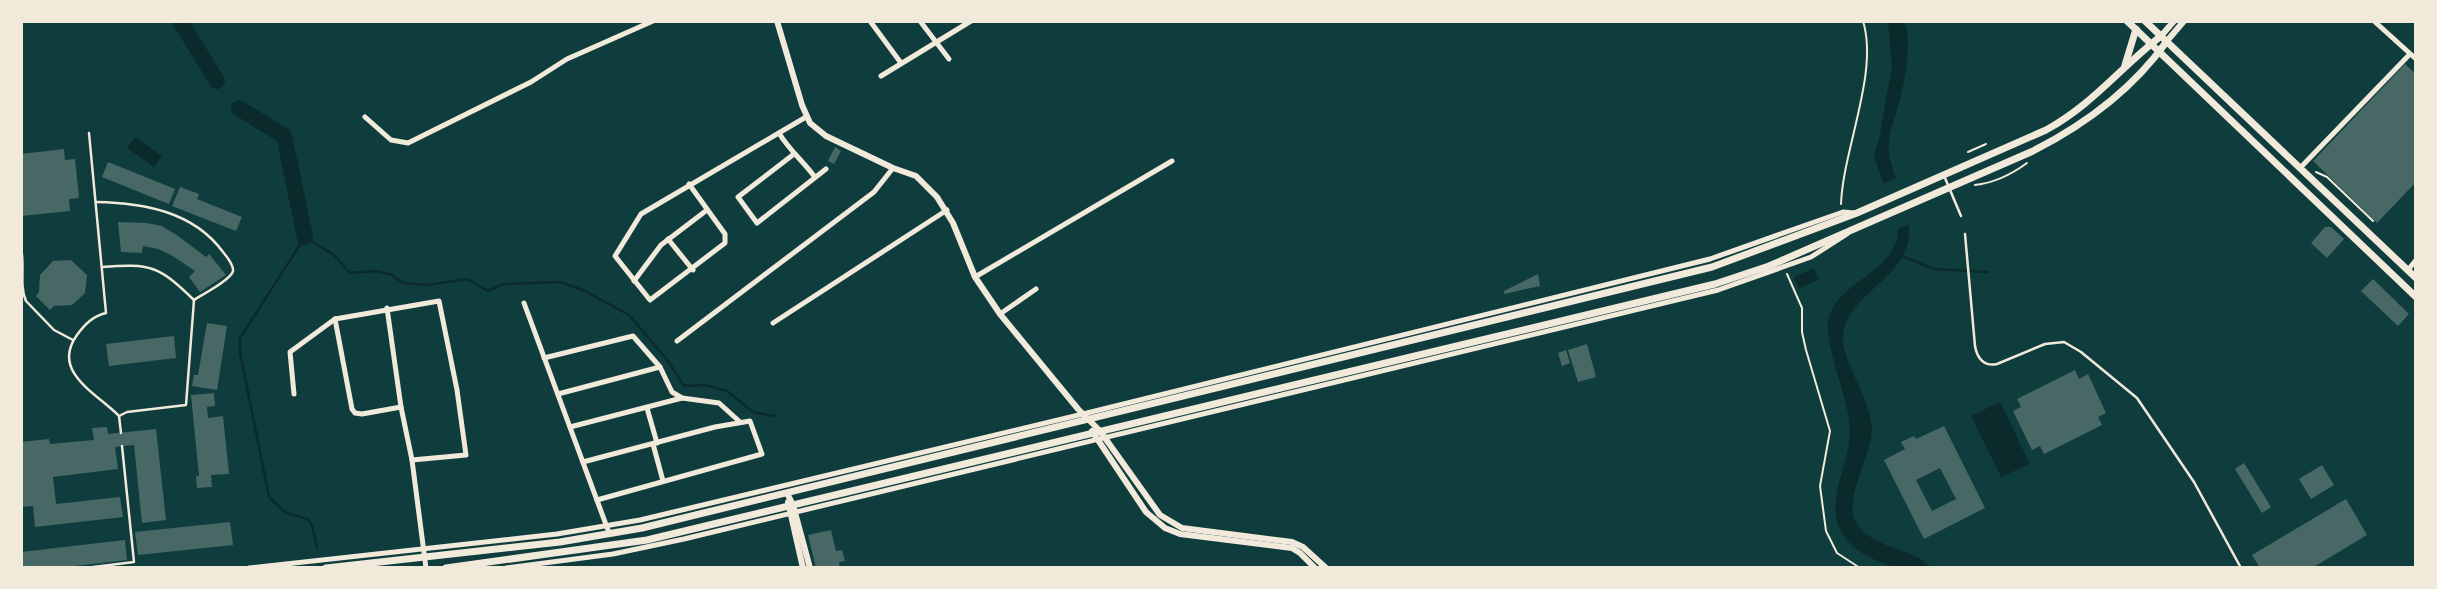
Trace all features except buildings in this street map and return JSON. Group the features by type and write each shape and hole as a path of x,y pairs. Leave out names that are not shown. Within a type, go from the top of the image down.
{"main road":[{"path":"2127,21 2416,297"},
{"path":"2145,21 2416,278"},
{"path":"2121,72 2128,59 2136,29"},
{"path":"326,568 560,542 608,531 629,530 1085,417 1712,267 1857,213 2060,123 2094,99 2150,44 2164,39"},
{"path":"446,568 633,546 1715,284 1769,266 2066,134 2109,102 2159,52 2164,39"},
{"path":"1272,374 1276,389"},
{"path":"560,542 562,554"}],"street":[{"path":"365,117 391,140 408,143 531,82 567,59 653,21"},
{"path":"777,21 806,117 826,136 916,176 937,197 947,210 975,277 1000,314 1085,417 1152,506 1169,522 1182,528 1293,542 1303,547 1326,568"},
{"path":"870,21 901,63"},
{"path":"920,21 949,59"},
{"path":"881,76 971,21"},
{"path":"2164,39 2174,21"},
{"path":"2164,39 2184,21"},
{"path":"2374,21 2416,59"},
{"path":"2300,168 2410,54"},
{"path":"689,184 725,234 725,243 650,300 616,254 641,214 689,184 806,117"},
{"path":"779,133 814,176"},
{"path":"794,154 738,197 757,223 826,169"},
{"path":"975,277 1172,161"},
{"path":"677,341 874,192 893,168"},
{"path":"634,281 661,245 707,210"},
{"path":"773,323 947,210"},
{"path":"249,568 334,565 423,549 608,531 1085,417 1710,259 1843,212 1857,213"},
{"path":"1099,435 1742,283 1818,254 1862,225"},
{"path":"668,239 692,270"},
{"path":"2408,270 2416,260"},
{"path":"1000,314 1036,289"},
{"path":"293,394 289,352 335,319 439,301 457,390 466,455 412,460"},
{"path":"524,303 608,531"},
{"path":"387,308 401,407 412,460 426,568"},
{"path":"335,319 352,409 355,413 362,414 401,407"},
{"path":"544,358 633,336 660,367 672,392 682,398 719,403 741,423"},
{"path":"558,394 660,367"},
{"path":"570,427 682,398"},
{"path":"647,408 663,481"},
{"path":"583,462 750,421 762,454 597,500"},
{"path":"1099,435 1146,512 1165,528 1180,534 1292,548 1300,552 1315,568"},
{"path":"787,493 810,568"},
{"path":"792,509 803,568"},
{"path":"506,568 633,546 629,530"}],"lane":[{"path":"89,133 106,313 89,320 73,340 70,357 74,377 119,416 121,433"},
{"path":"1944,176 1961,216"},
{"path":"96,202 133,203 168,212 196,226 222,249 233,266 233,272 229,278 194,300"},
{"path":"1965,234 1975,346 1983,361 1997,365 2053,342 2064,342 2081,352 2137,398 2194,482 2241,568"},
{"path":"21,248 23,295 26,302 54,330 73,340"},
{"path":"102,267 135,264 158,270 169,275 194,300 186,405 127,412 119,416"},
{"path":"85,568 134,562 122,446"}],"path":[{"path":"1843,212 1841,197 1851,139 1860,107 1865,64 1866,33 1863,21"},
{"path":"1968,152 1986,144"},
{"path":"2312,170 2327,177 2373,221"},
{"path":"1785,267 1802,308 1802,332 1806,350 1830,430 1820,486 1826,531 1837,554 1860,568"}],"water":[{"path":"1888,21 1904,21 1907,30 1905,77 1891,129 1889,154 1906,208 1909,235 1900,260 1856,307 1844,329 1845,352 1867,405 1872,430 1855,491 1853,514 1856,523 1872,538 1913,555 1932,568 1895,567 1869,557 1849,542 1842,532 1835,507 1850,429 1829,340 1828,320 1843,295 1888,257 1895,244 1898,229 1874,156 1892,66"},
{"path":"135,137 162,156 154,167 127,148"},
{"path":"1814,268 1819,280 1799,288 1794,277"},
{"path":"2000,402 2030,464 2001,477 1971,416"}],"pier":[{"path":"1901,176 1912,223 1894,231 1881,185"}],"waterway":[{"path":"180,21 217,81"},
{"path":"239,108 284,136 305,237"},
{"path":"317,548 308,519 286,513 269,497 240,353 240,338 305,237 334,255 350,273 374,271 390,274 403,283 427,285 468,279 488,291 504,284 560,282 585,291 629,315 668,361 684,386 706,385 727,391 753,412 775,416"},
{"path":"1900,255 1934,269 1988,272"}]}
